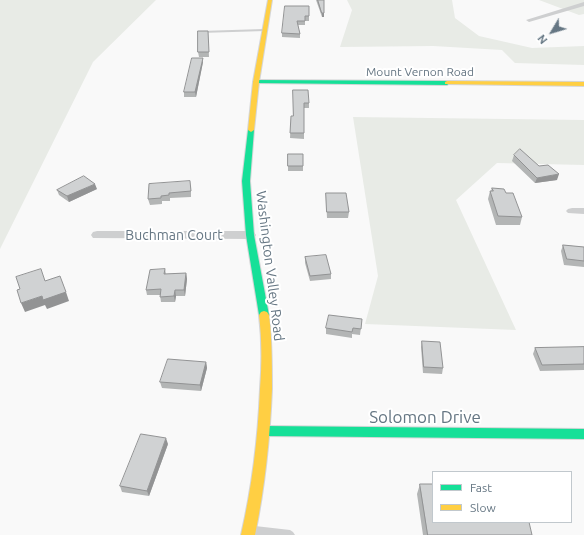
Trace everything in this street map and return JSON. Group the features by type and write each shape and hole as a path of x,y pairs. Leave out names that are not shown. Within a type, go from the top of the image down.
{"street":[{"name":"Washington Valley Road","path":"249,533 257,494 265,431 267,366 266,330 250,234 246,180 256,82 270,0"},
{"path":"529,20 584,4"},
{"name":"Mount Vernon Road","path":"256,82 584,84"},
{"name":"Buchman Court","path":"97,235 250,234"},
{"name":"Solomon Drive","path":"265,431 584,434"}],"lane":[{"path":"200,32 264,30"},
{"path":"249,533 290,535"}],"shaded area":[{"path":"0,0 156,0 93,62 0,249"},
{"path":"347,0 452,0 455,18 479,36 532,48 584,46 584,65 515,63 502,50 433,46 340,47 352,10"},
{"path":"539,0 584,0 584,14 579,15"},
{"path":"353,117 584,120 584,165 497,163 456,200 516,330 365,324 378,276"}],"building":[{"path":"318,0 324,0 324,13 322,13"},
{"path":"285,6 309,6 309,16 305,16 305,21 297,21 300,34 282,33"},
{"path":"198,31 208,31 209,52 198,52"},
{"path":"192,58 203,58 195,92 184,92"},
{"path":"293,90 308,90 309,103 304,103 304,133 290,133 291,116 293,116"},
{"path":"520,149 539,166 548,165 559,174 537,178 514,155"},
{"path":"288,154 303,154 303,166 288,166"},
{"path":"84,176 95,184 67,196 57,190"},
{"path":"190,181 191,191 169,193 169,195 161,196 161,198 148,199 149,184"},
{"path":"492,188 504,189 506,193 513,193 522,217 498,216 490,191 493,191"},
{"path":"326,193 346,193 349,212 327,212"},
{"path":"563,245 584,247 584,261 567,259"},
{"path":"326,255 331,274 310,276 305,257"},
{"path":"41,269 45,281 60,276 66,292 43,300 42,296 21,303 17,290 20,289 16,277"},
{"path":"165,269 164,274 186,273 184,290 175,290 174,296 160,297 161,289 146,290 150,270"},
{"path":"329,315 362,319 361,329 353,328 352,332 326,328"},
{"path":"422,341 440,342 443,368 424,367"},
{"path":"584,347 584,364 542,365 535,348"},
{"path":"168,359 206,362 200,385 160,382"},
{"path":"141,434 166,438 147,491 120,486"},
{"path":"420,484 432,484 432,523 529,523 532,535 428,535"}],"traffic: fast":[{"path":"256,82 447,83"},
{"path":"251,130 246,181 250,235 264,315"},
{"path":"265,431 584,434"}],"traffic: slow":[{"path":"251,130 256,82 270,0"},
{"path":"447,83 584,84"},
{"path":"248,535 263,444 267,352 264,315"}]}
